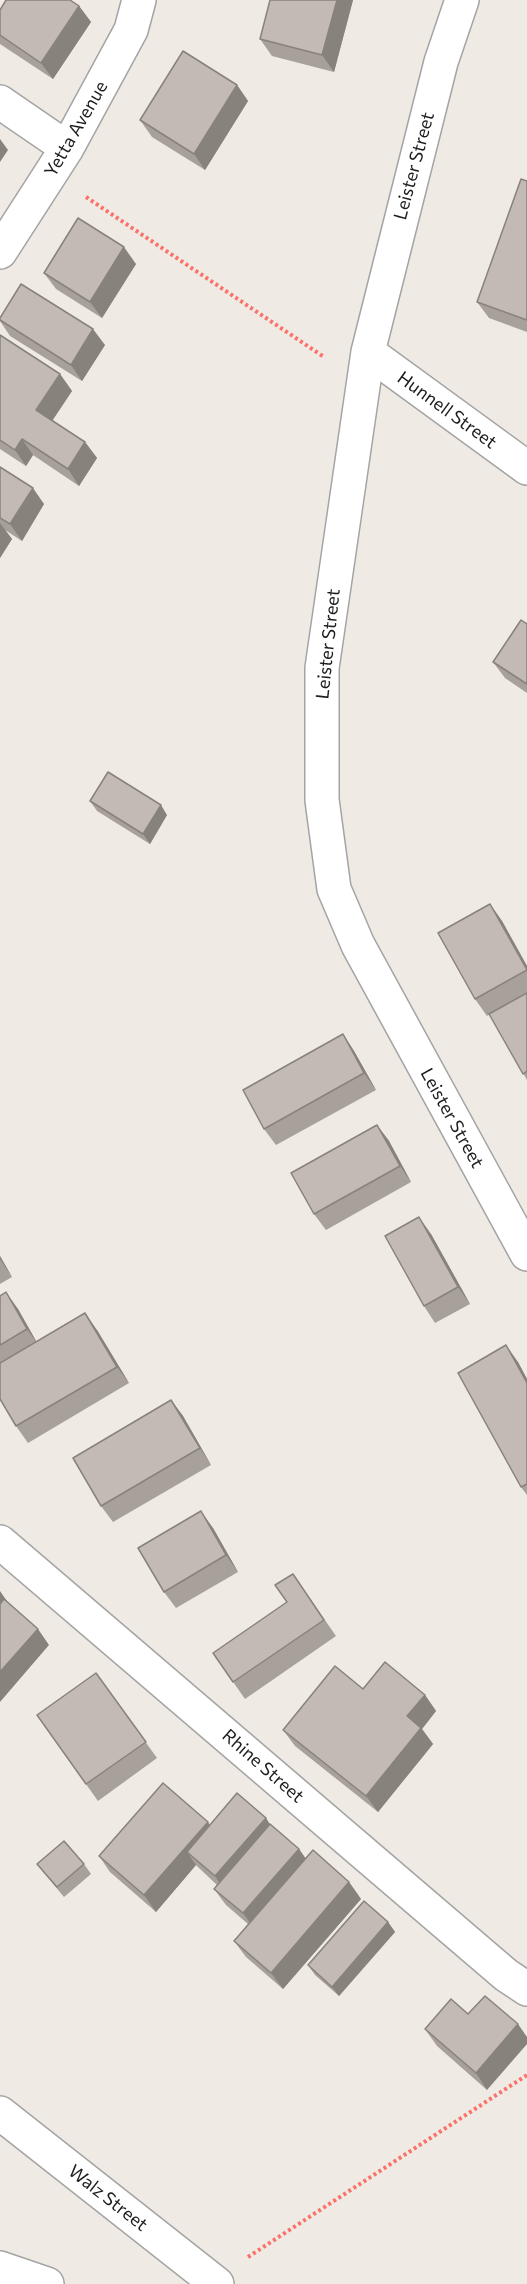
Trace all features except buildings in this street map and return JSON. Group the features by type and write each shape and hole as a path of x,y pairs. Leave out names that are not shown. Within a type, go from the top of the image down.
{"street":[{"name":"Yetta Avenue","path":"0,252 59,160 131,30 139,0"},
{"name":"Leister Street","path":"462,0 438,73 368,352 322,668 322,800 334,889 357,945 527,1254"},
{"path":"0,102 59,160"},
{"name":"Hunnell Street","path":"368,352 527,468"},
{"name":"Rhine Street","path":"0,1542 497,1967 527,1989"},
{"name":"Walz Street","path":"0,2113 214,2282"},
{"path":"0,2268 46,2284"}],"path":[{"path":"59,160 363,384"},
{"path":"214,2282 527,2075"}]}
